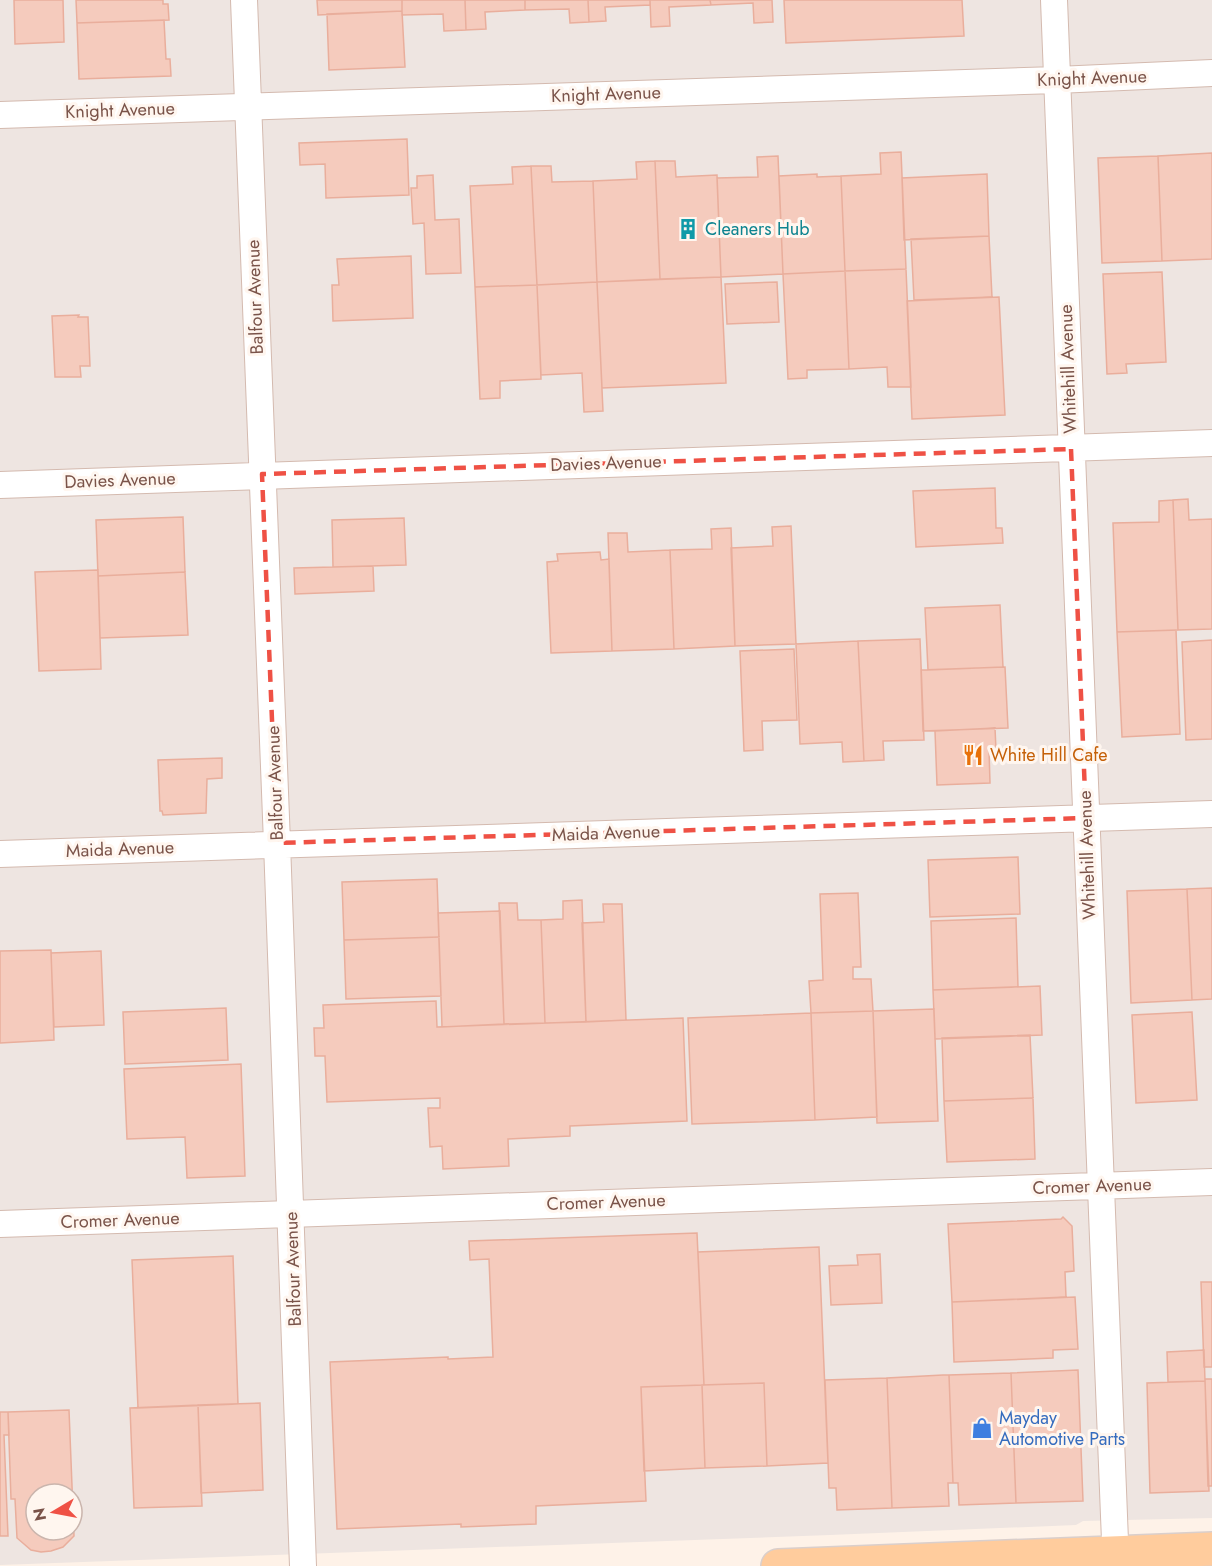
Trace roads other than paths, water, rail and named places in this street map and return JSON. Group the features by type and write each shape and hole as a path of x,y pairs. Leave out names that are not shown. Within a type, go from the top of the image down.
{"main road":[{"path":"778,1566 1116,1559 1212,1549"}],"street":[{"name":"Balfour Avenue","path":"244,0 303,1566"},
{"name":"Whitehill Avenue","path":"1054,0 1116,1559"},
{"name":"Knight Avenue","path":"0,115 1212,73"},
{"name":"Davies Avenue","path":"0,485 261,474 1212,443"},
{"name":"Maida Avenue","path":"0,854 277,843 1212,814"},
{"name":"Cromer Avenue","path":"0,1224 1212,1182"}],"place":[{"name":"Cleaners Hub","path":"688,229"},
{"name":"White Hill Cafe","path":"973,755"},
{"name":"Mayday Automotive Parts","path":"982,1428"}]}
